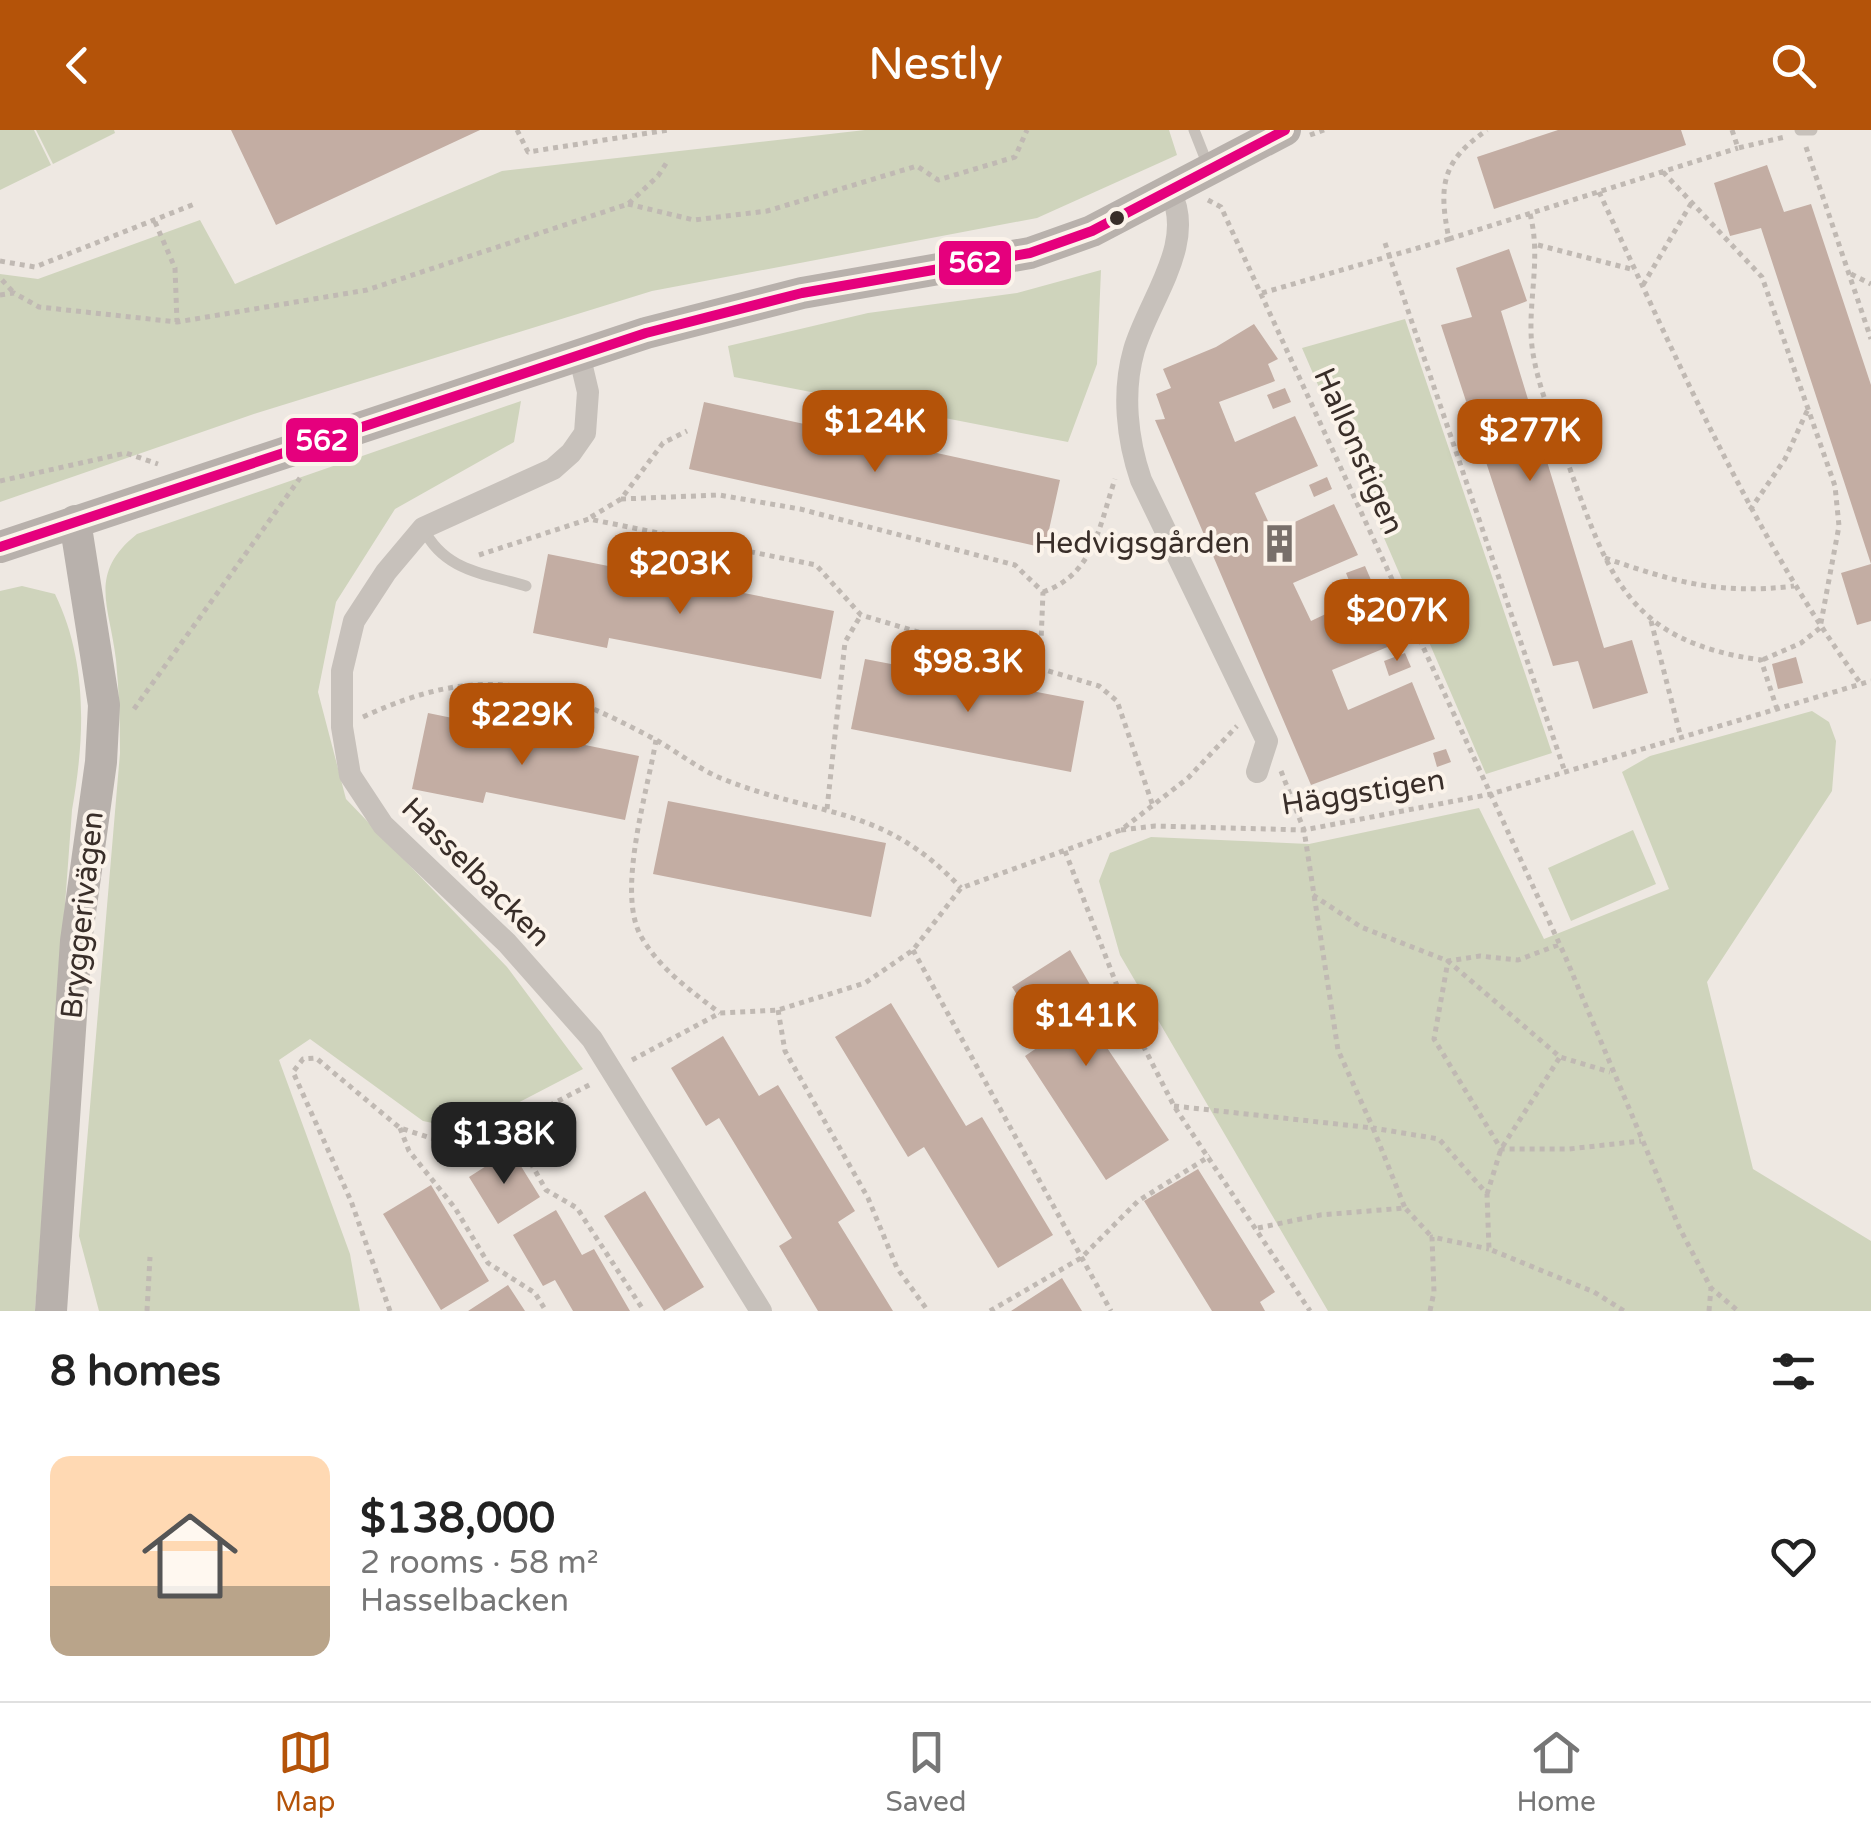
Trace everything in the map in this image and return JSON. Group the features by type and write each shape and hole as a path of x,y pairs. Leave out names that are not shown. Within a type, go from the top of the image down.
{"street":[{"path":"0,547 580,354 802,292 1030,253 1092,231 1192,185 1285,130"},
{"path":"1192,185 1172,257 1133,352 1127,420 1141,480 1267,741 1257,772"},
{"name":"Hasselbacken","path":"580,354 588,392 585,433 571,453 553,470 423,528 386,572 354,621 342,671 342,727 350,776 383,826 507,943 592,1039 762,1311"},
{"name":"Bryggerivägen","path":"52,1311 76,941 101,762 104,705 75,521"}],"lane":[{"path":"1192,185 1194,130"},
{"path":"423,528 434,552 454,564 526,586"}],"path":[{"path":"517,130 528,152 668,130"},
{"path":"628,204 694,220 768,211 916,166 938,180 1015,157 1027,130"},
{"path":"1449,238 1445,185 1456,152 1487,130"},
{"path":"1732,130 1738,148"},
{"path":"1261,294 1804,131 1871,339"},
{"path":"2,280 14,293 38,307 178,322 367,290 628,204 658,176 666,162"},
{"path":"1530,214 1538,245 1533,358 1602,557 1629,600 1674,634 1723,655 1761,660 1801,642 1820,628 1839,526 1835,486 1762,277 1663,172"},
{"name":"Hallonstigen","path":"1192,185 1221,208 1560,945 1641,1141 1711,1288"},
{"path":"1599,192 1750,510 1820,628 1860,684"},
{"path":"1642,286 1693,201"},
{"path":"0,261 35,267 197,203"},
{"path":"155,222 175,268 178,322"},
{"path":"1385,243 1566,772"},
{"path":"1538,245 1635,270"},
{"path":"1849,273 1871,284"},
{"path":"0,294 14,293"},
{"path":"1750,510 1784,458 1808,408"},
{"path":"454,564 589,519 622,499 663,443 686,431"},
{"path":"1043,592 1070,582 1090,552 1118,468 1131,450"},
{"path":"0,480 126,453 158,464"},
{"path":"128,718 222,581 304,474"},
{"path":"622,499 719,495 800,509 1015,565 1043,592 1040,667"},
{"path":"589,519 816,565 862,615 1099,686 1117,701 1152,806"},
{"path":"1602,557 1681,585 1754,591 1795,586"},
{"path":"827,808 845,642 862,615"},
{"path":"1650,618 1682,738"},
{"path":"1761,660 1777,709"},
{"name":"Häggstigen","path":"1120,830 1155,826 1304,830 1491,794 1871,681"},
{"path":"342,727 414,693 482,682 553,691 656,740 722,779 870,821 931,856 961,888"},
{"path":"632,1060 720,1013 778,1010 865,983 913,950 961,888 1120,830 1188,778 1252,710"},
{"path":"656,740 630,886 640,936 674,978 720,1013"},
{"path":"1267,741 1304,830 1338,1050 1405,1208 1432,1238 1489,1249 1594,1292 1624,1311"},
{"path":"1065,850 1130,1022 1174,1106 1310,1311"},
{"path":"1313,894 1361,927 1448,961 1560,1057 1612,1073"},
{"path":"1448,961 1480,956 1518,960 1560,945"},
{"path":"913,950 1111,1311"},
{"path":"1448,961 1434,1039 1501,1148"},
{"path":"778,1010 785,1051 868,1198 897,1268 928,1311"},
{"path":"1489,1249 1487,1194 1501,1148 1560,1057"},
{"path":"390,1311 352,1200 293,1072 303,1059 316,1058 400,1128 465,1148 511,1128 591,1084"},
{"path":"1174,1106 1439,1139 1487,1194"},
{"path":"400,1128 409,1151 455,1208 488,1262 535,1293 546,1311"},
{"path":"511,1128 546,1190 577,1208 644,1311"},
{"path":"1501,1148 1569,1148 1641,1141"},
{"path":"990,1311 1080,1258 1138,1201 1210,1156"},
{"path":"1258,1228 1320,1215 1405,1208"},
{"path":"1430,1311 1434,1292 1432,1238"},
{"path":"147,1311 150,1257"},
{"path":"1709,1311 1711,1288"},
{"path":"1711,1288 1738,1311"}],"green space":[{"path":"0,130 34,130 51,165 0,190"},
{"path":"36,130 114,130 115,133 53,164"},
{"path":"865,130 1169,130 1177,155 1037,218 652,291 257,413 0,502 0,274 38,279 200,220 235,284 502,171"},
{"path":"1101,270 1097,364 1068,442 734,377 728,346 868,313 1017,293"},
{"path":"1405,319 1552,753 1486,774 1302,348"},
{"path":"521,401 514,442 395,509 336,602 318,692 346,799 507,967 583,1069 466,1130 423,1121 310,1039 279,1060 350,1254 360,1311 99,1311 79,1236 120,753 116,660 106,592 112,563 137,534"},
{"path":"22,586 55,594 66,620 78,673 81,728 35,1311 0,1311 0,591"},
{"path":"1812,711 1829,722 1836,741 1832,791 1707,982 1753,1169 1871,1241 1871,1311 1328,1311 1120,955 1099,881 1110,853 1151,837 1309,844 1479,808 1544,939 1669,889 1622,772 1650,756"},
{"path":"1633,830 1656,884 1571,921 1548,868"}],"building":[{"path":"231,130 480,130 276,225"},
{"path":"1558,130 1681,130 1686,145 1494,209 1477,157"},
{"path":"1767,165 1784,212 1811,204 1871,385 1871,564 1761,228 1730,236 1714,183"},
{"path":"1509,249 1527,301 1501,311 1604,648 1632,640 1648,693 1593,709 1578,661 1553,666 1441,325 1472,317 1456,268"},
{"name":"Hedvigsgården","path":"1254,324 1278,359 1268,364 1275,381 1219,402 1235,442 1295,416 1318,466 1255,493 1273,532 1334,504 1358,555 1293,583 1311,621 1374,591 1397,643 1332,670 1348,710 1412,682 1435,739 1311,785 1155,420 1165,419 1156,394 1171,388 1163,369 1216,347"},
{"path":"1285,388 1291,402 1273,409 1267,395"},
{"path":"704,402 1060,480 1045,548 689,469"},
{"path":"1327,477 1332,489 1314,497 1309,485"},
{"path":"548,554 834,611 821,679 609,638 607,648 533,633"},
{"path":"1871,564 1871,621 1857,625 1841,573"},
{"path":"1365,566 1371,580 1352,588 1346,573"},
{"path":"1405,653 1411,667 1389,676 1384,661"},
{"path":"1796,657 1803,683 1778,689 1772,664"},
{"path":"865,659 1084,701 1071,772 851,729"},
{"path":"428,713 639,756 625,820 486,792 483,803 412,789"},
{"path":"1446,749 1451,762 1437,767 1433,753"},
{"path":"668,801 886,843 871,917 653,874"},
{"path":"1070,950 1107,1014 1091,1024 1169,1140 1106,1180 1025,1056 1047,1041 1012,987"},
{"path":"891,1003 966,1126 982,1117 1053,1235 998,1268 924,1147 908,1157 835,1037"},
{"path":"723,1036 759,1096 778,1085 855,1211 838,1222 893,1311 818,1311 779,1246 792,1238 719,1118 706,1126 671,1068"},
{"path":"511,1150 540,1197 498,1224 469,1177"},
{"path":"1198,1169 1275,1292 1260,1302 1265,1311 1212,1311 1144,1201"},
{"path":"431,1185 489,1281 441,1310 383,1214"},
{"path":"645,1191 704,1287 664,1311 604,1216"},
{"path":"556,1210 582,1255 594,1249 630,1311 573,1311 555,1280 543,1286 513,1235"},
{"path":"1062,1278 1082,1311 1011,1311"},
{"path":"508,1285 525,1311 468,1311"}],"transit line":[{"name":"562","path":"0,547 646,333 802,293 1030,253 1092,231 1285,130"}],"place":[{"name":"Hedvigsgården","path":"1280,543"}]}
